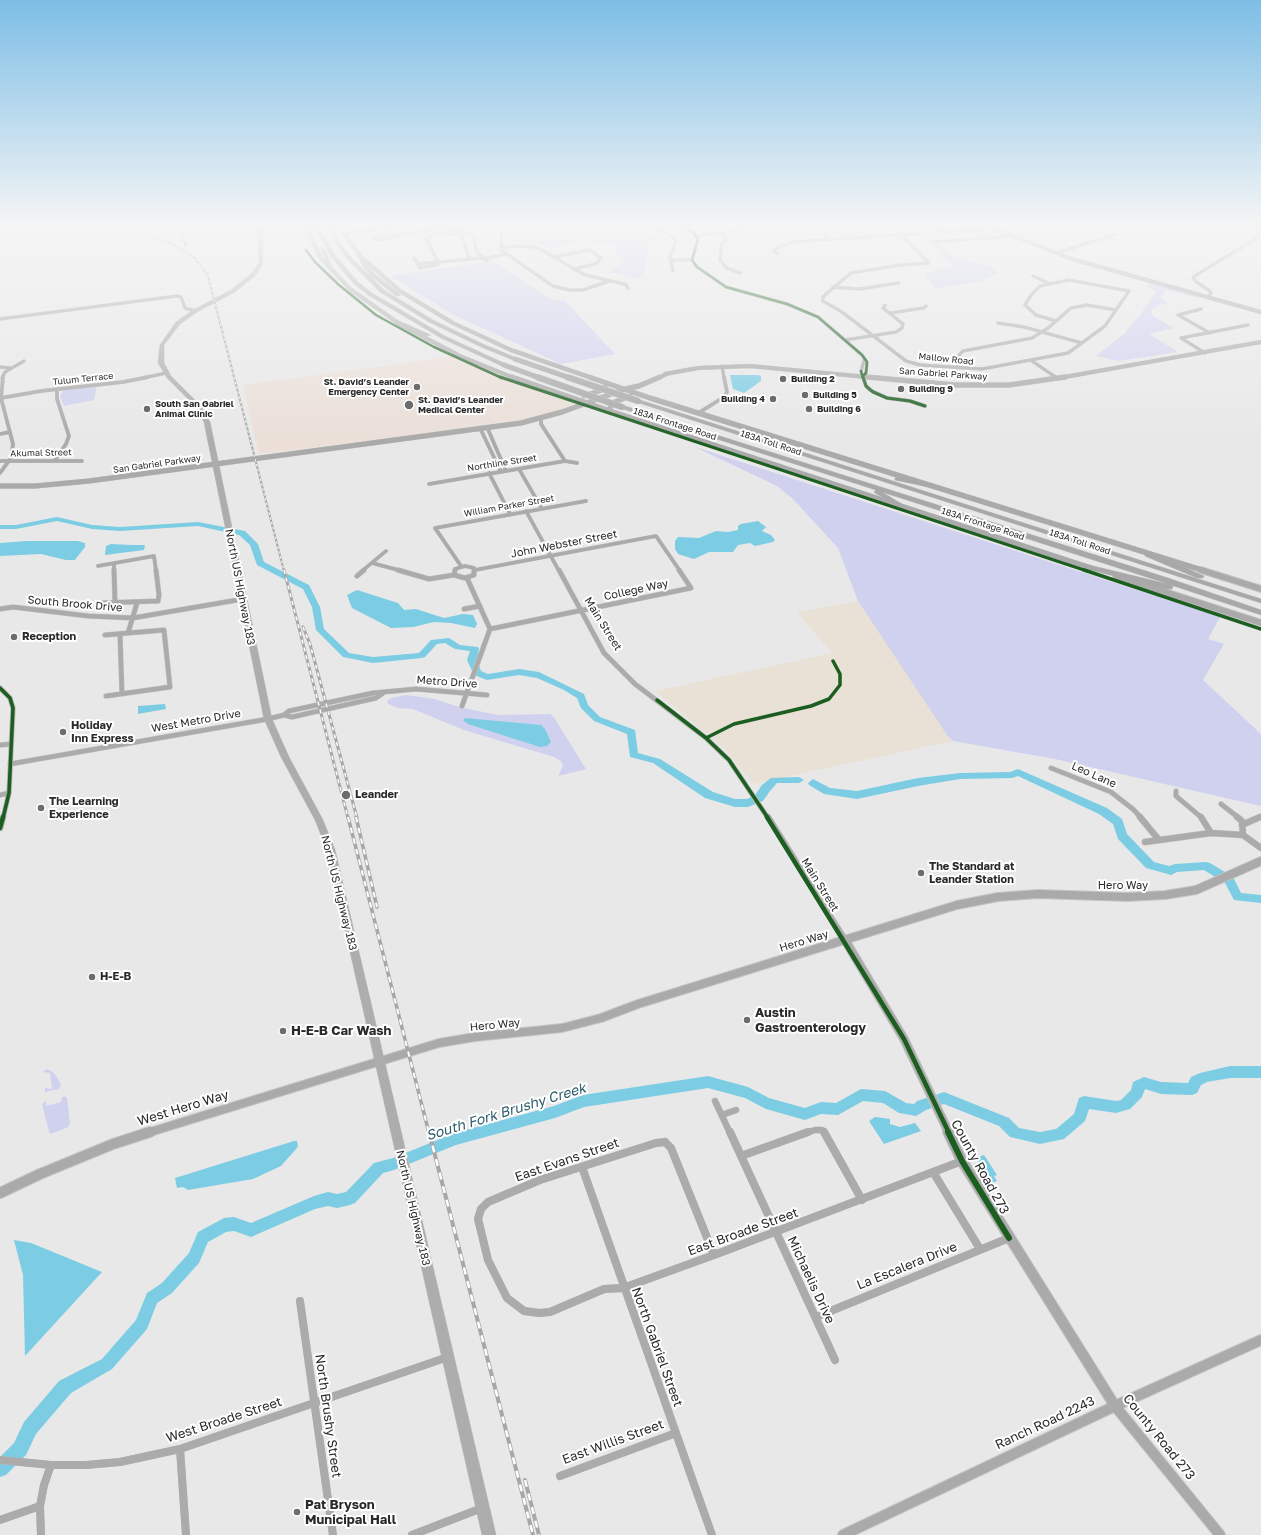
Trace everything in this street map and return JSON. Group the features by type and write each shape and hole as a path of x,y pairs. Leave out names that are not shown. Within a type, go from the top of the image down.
{"highway":[{"name":"183A Toll Road","path":"376,298 442,337 496,361 622,407 1162,579 1261,613"},
{"name":"183A Toll Road","path":"393,298 431,321 463,337 515,359 638,401 1261,601"},
{"path":"402,298 463,337"},
{"path":"395,321 476,356 496,361"},
{"path":"689,417 711,420 901,480 933,486"},
{"path":"678,424 685,429 884,494 902,506"},
{"path":"1148,554 1200,575 1261,594"},
{"path":"1085,566 1158,584 1261,617"}],"main road":[{"name":"North US Highway 183","path":"220,298 195,311 178,323 163,342 160,357 166,373 193,400 203,414 217,464 227,522 268,719 288,763 319,820 331,850 378,1061 400,1147 488,1535"},
{"name":"183A Frontage Road","path":"361,298 395,321 460,356 511,377 616,413 1261,624"},
{"name":"183A Frontage Road","path":"411,298 453,323 511,350 603,382 1261,589"},
{"path":"1209,298 1261,312"},
{"name":"San Gabriel Parkway","path":"0,486 35,486 89,482 315,451 364,447 487,429 541,419 586,407 588,403 625,389 639,386 669,373 698,368 722,366 765,367 977,386 1009,385 1261,342"},
{"path":"568,396 586,396 602,390 606,386 603,382"},
{"path":"616,413 610,406 612,403 633,396 650,398"},
{"name":"Hero Way","path":"378,1061 439,1043 475,1037 562,1028 601,1018 638,1004 957,905 980,900 1038,894 1151,897 1196,890 1218,882 1261,861"},
{"name":"Main Street","path":"844,940 908,1045 935,1105"},
{"name":"West Hero Way","path":"0,1193 54,1168 113,1144 378,1061"},
{"name":"County Road 273","path":"935,1105 962,1161 1115,1406 1220,1535"},
{"name":"Ranch Road 2243","path":"844,1535 1115,1406 1261,1340"}],"street":[{"path":"0,319 164,298"},
{"path":"181,298 185,308 195,311"},
{"path":"763,298 803,309 818,317 858,351 867,362 866,373 863,376 868,388 877,395 925,406"},
{"name":"Mallow Road","path":"823,298 823,301 842,312 906,361 957,368 982,369 1032,361 1068,353 1105,326 1124,298"},
{"path":"1030,298 1025,305 1033,313 1056,321"},
{"path":"845,340 896,332 902,328 903,324 883,308 885,305"},
{"path":"890,313 924,308 926,306"},
{"path":"957,368 959,355 963,350 1025,340 1042,332 1068,309 1078,306 1094,306 1116,310"},
{"path":"1201,310 1178,315 1210,333"},
{"path":"998,323 1042,332 1082,343"},
{"path":"1205,352 1181,338 1248,324"},
{"path":"0,474 9,461 13,448 1,398 2,375 24,361"},
{"path":"1032,361 1057,378"},
{"path":"700,412 724,397 727,392 722,366"},
{"path":"0,367 11,368"},
{"name":"Tulum Terrace","path":"1,398 57,389 123,382 166,373"},
{"path":"55,460 66,444 69,436 57,399 57,389"},
{"path":"541,419 565,461"},
{"path":"487,429 506,471"},
{"path":"481,430 501,472"},
{"path":"0,434 10,432"},
{"name":"Akumal Street","path":"0,461 82,461"},
{"name":"Northline Street","path":"429,484 565,461 577,463"},
{"path":"519,469 542,509"},
{"path":"490,474 510,514"},
{"name":"William Parker Street","path":"461,566 435,528 586,501"},
{"name":"Main Street","path":"526,512 604,653 621,672 706,738 729,760 763,809 844,940"},
{"name":"John Webster Street","path":"475,570 656,536 691,588"},
{"path":"357,576 386,551"},
{"path":"98,566 154,556 159,595 158,601 137,603 101,603"},
{"path":"114,563 115,603"},
{"path":"372,563 429,579 454,574"},
{"path":"461,566 469,566 475,570 474,575 467,578 458,578 454,574 454,571 461,566"},
{"path":"462,706 490,629 467,578"},
{"name":"College Way","path":"490,629 691,588"},
{"name":"South Brook Drive","path":"0,609 13,607 88,616 133,618 243,599"},
{"path":"128,633 137,603"},
{"path":"464,609 480,606"},
{"path":"105,634 164,630 170,687 106,696"},
{"path":"120,634 122,694"},
{"path":"0,688 10,698 13,708 9,793 0,828"},
{"name":"Metro Drive","path":"268,719 284,715 289,711 373,693 382,694 416,689 487,695"},
{"name":"West Metro Drive","path":"10,764 268,719"},
{"path":"0,745 11,744"},
{"name":"Leo Lane","path":"1051,768 1111,792 1134,810 1159,840"},
{"path":"1176,791 1176,796 1204,820 1211,833"},
{"path":"0,795 9,793"},
{"path":"1221,804 1242,821 1243,835"},
{"path":"1242,826 1261,817"},
{"path":"1145,842 1211,833 1243,835 1261,848"},
{"name":"Michaelis Drive","path":"715,1101 835,1360"},
{"path":"722,1115 736,1110"},
{"path":"741,1156 815,1130 822,1130 826,1134 862,1200"},
{"name":"East Evans Street","path":"530,1313 512,1303 500,1286 488,1260 478,1219 481,1209 488,1202 540,1180 656,1143 665,1142 671,1148 714,1255"},
{"name":"East Broade Street","path":"530,1313 550,1312 604,1289 623,1288 862,1200 962,1161"},
{"name":"North Gabriel Street","path":"582,1167 623,1288 712,1535"},
{"path":"933,1172 980,1250"},
{"name":"La Escalera Drive","path":"816,1317 1009,1238"},
{"name":"North Brushy Street","path":"300,1301 334,1535"},
{"name":"West Broade Street","path":"0,1460 51,1465 86,1465 120,1462 180,1449 448,1357"},
{"name":"East Willis Street","path":"560,1476 676,1433"},
{"path":"180,1449 186,1535"},
{"path":"41,1535 40,1506 44,1485 51,1465"},
{"path":"0,1520 40,1506"},
{"path":"412,1535 482,1508"}],"shaded area":[{"path":"426,298 549,298 553,300 564,300 615,354 561,364 454,315"},
{"path":"1152,298 1161,298 1168,303 1159,305 1151,310 1153,316 1174,328 1149,334 1178,352 1118,361 1096,356 1125,333"},
{"name":"St. David’s Leander Medical Center","path":"456,356 521,383 568,399 574,403 568,407 538,417 507,423 259,454 243,385"},
{"path":"97,386 94,400 64,406 60,397 63,390"},
{"path":"695,447 1220,617 1208,639 1224,644 1203,680 1261,734 1261,806 1055,759 953,741 947,735 858,601 838,548 793,499 777,486"},
{"path":"858,601 947,735 953,741 753,784 725,749 655,691 832,653 797,612"},
{"path":"406,695 435,699 459,707 498,715 550,714 553,716 586,769 558,776 563,766 561,761 554,757 464,730 413,709 398,708 388,704 387,701 391,698"},
{"path":"47,1069 53,1072 58,1079 61,1085 59,1089 45,1092 45,1088 52,1089 50,1073 43,1072"},
{"path":"64,1096 67,1098 70,1124 68,1127 51,1134 49,1132 42,1104 46,1101 46,1106 61,1102 62,1097"}],"water":[{"path":"730,375 758,375 761,376 761,381 744,393 733,389"},
{"path":"758,521 766,527 762,531 771,535 775,540 773,542 755,546 750,543 738,545 733,552 709,552 694,559 678,554 675,549 675,541 678,537 699,538 716,531 728,532 738,530 738,526 741,524"},
{"path":"27,541 78,541 85,543 85,547 75,560 66,560 41,554 0,556 0,543"},
{"path":"111,544 145,545 144,550 105,555 106,546"},
{"path":"357,590 398,603 404,610 416,609 444,618 463,614 473,615 477,624 475,628 451,623 434,622 413,627 391,628 352,608 347,595"},
{"path":"165,704 166,709 138,714 138,706"},
{"path":"465,718 541,725 545,729 551,742 547,746 540,747 468,724 463,720"},
{"path":"875,1117 890,1119 890,1124 900,1127 915,1123 921,1131 884,1144 869,1121"},
{"path":"297,1141 297,1148 281,1166 253,1179 188,1190 183,1187 177,1188 175,1178"},
{"path":"984,1155 997,1175 994,1176 997,1181 992,1183 976,1158"},
{"path":"14,1240 31,1243 102,1272 25,1356 23,1275"}],"waterway":[{"path":"0,527 16,527 57,519 92,527 120,529 198,524 242,533 254,544 260,563 306,587 316,607 320,630 346,655 373,660 422,655 434,642 446,640 458,647 475,649 472,660 477,673 487,677 519,672 539,675 581,696 584,706 597,719 632,732 633,755 656,761 709,795 735,803 748,803 759,798 766,788 775,780 799,780"},
{"path":"813,783 828,791 857,795 918,782 960,776 1012,775 1018,772 1103,811 1118,822 1122,836 1150,865 1171,871 1175,868 1206,866 1229,880 1238,897 1261,899"},
{"name":"South Fork Brushy Creek","path":"0,1469 20,1449 30,1428 65,1387 107,1364 142,1324 152,1298 167,1288 194,1258 203,1237 224,1225 234,1224 251,1230 314,1203 328,1199 337,1201 350,1198 379,1167 394,1164 455,1139 555,1112 583,1101 708,1082 748,1093 766,1103 805,1114 821,1108 838,1109 861,1095 885,1097 904,1109 916,1110 922,1105 944,1098 1004,1122 1015,1133 1040,1138 1059,1135 1080,1117 1084,1102 1116,1107 1125,1105 1137,1093 1138,1086 1144,1083 1161,1088 1192,1089 1196,1081 1205,1077 1230,1072 1261,1072"}],"railway":[{"path":"214,298 284,571"},
{"path":"284,570 348,818"},
{"path":"303,627 310,644 357,818"},
{"path":"348,817 429,1133"},
{"path":"356,817 377,907"},
{"path":"429,1132 533,1535"},
{"path":"525,1480 539,1535"}],"cycle path":[{"path":"355,298 376,315 434,347 505,379 1261,629"},
{"path":"764,298 787,304 818,317 862,355 867,362 866,373 863,376"},
{"path":"861,371 866,386 873,392 887,398 910,401 925,406"},
{"path":"706,738 734,724 811,706 829,699 840,685 840,674 833,661"},
{"path":"0,688 10,698 13,708 9,793 0,828"},
{"path":"657,700 706,738 729,760 749,788 904,1039 962,1161 1009,1238"}],"place":[{"name":"Building 2","path":"783,379"},
{"name":"St. David’s Leander Emergency Center","path":"417,387"},
{"name":"Building 9","path":"901,389"},
{"name":"Building 5","path":"805,395"},
{"name":"Building 4","path":"773,399"},
{"name":"St. David’s Leander Medical Center","path":"409,405"},
{"name":"South San Gabriel Animal Clinic","path":"147,409"},
{"name":"Building 6","path":"809,409"},
{"name":"Reception","path":"14,637"},
{"name":"Holiday Inn Express","path":"63,732"},
{"name":"Leander","path":"346,795"},
{"name":"The Learning Experience","path":"41,808"},
{"name":"The Standard at Leander Station","path":"921,873"},
{"name":"H-E-B","path":"92,977"},
{"name":"Austin Gastroenterology","path":"747,1020"},
{"name":"H-E-B Car Wash","path":"283,1031"},
{"name":"Pat Bryson Municipal Hall","path":"297,1512"}]}
